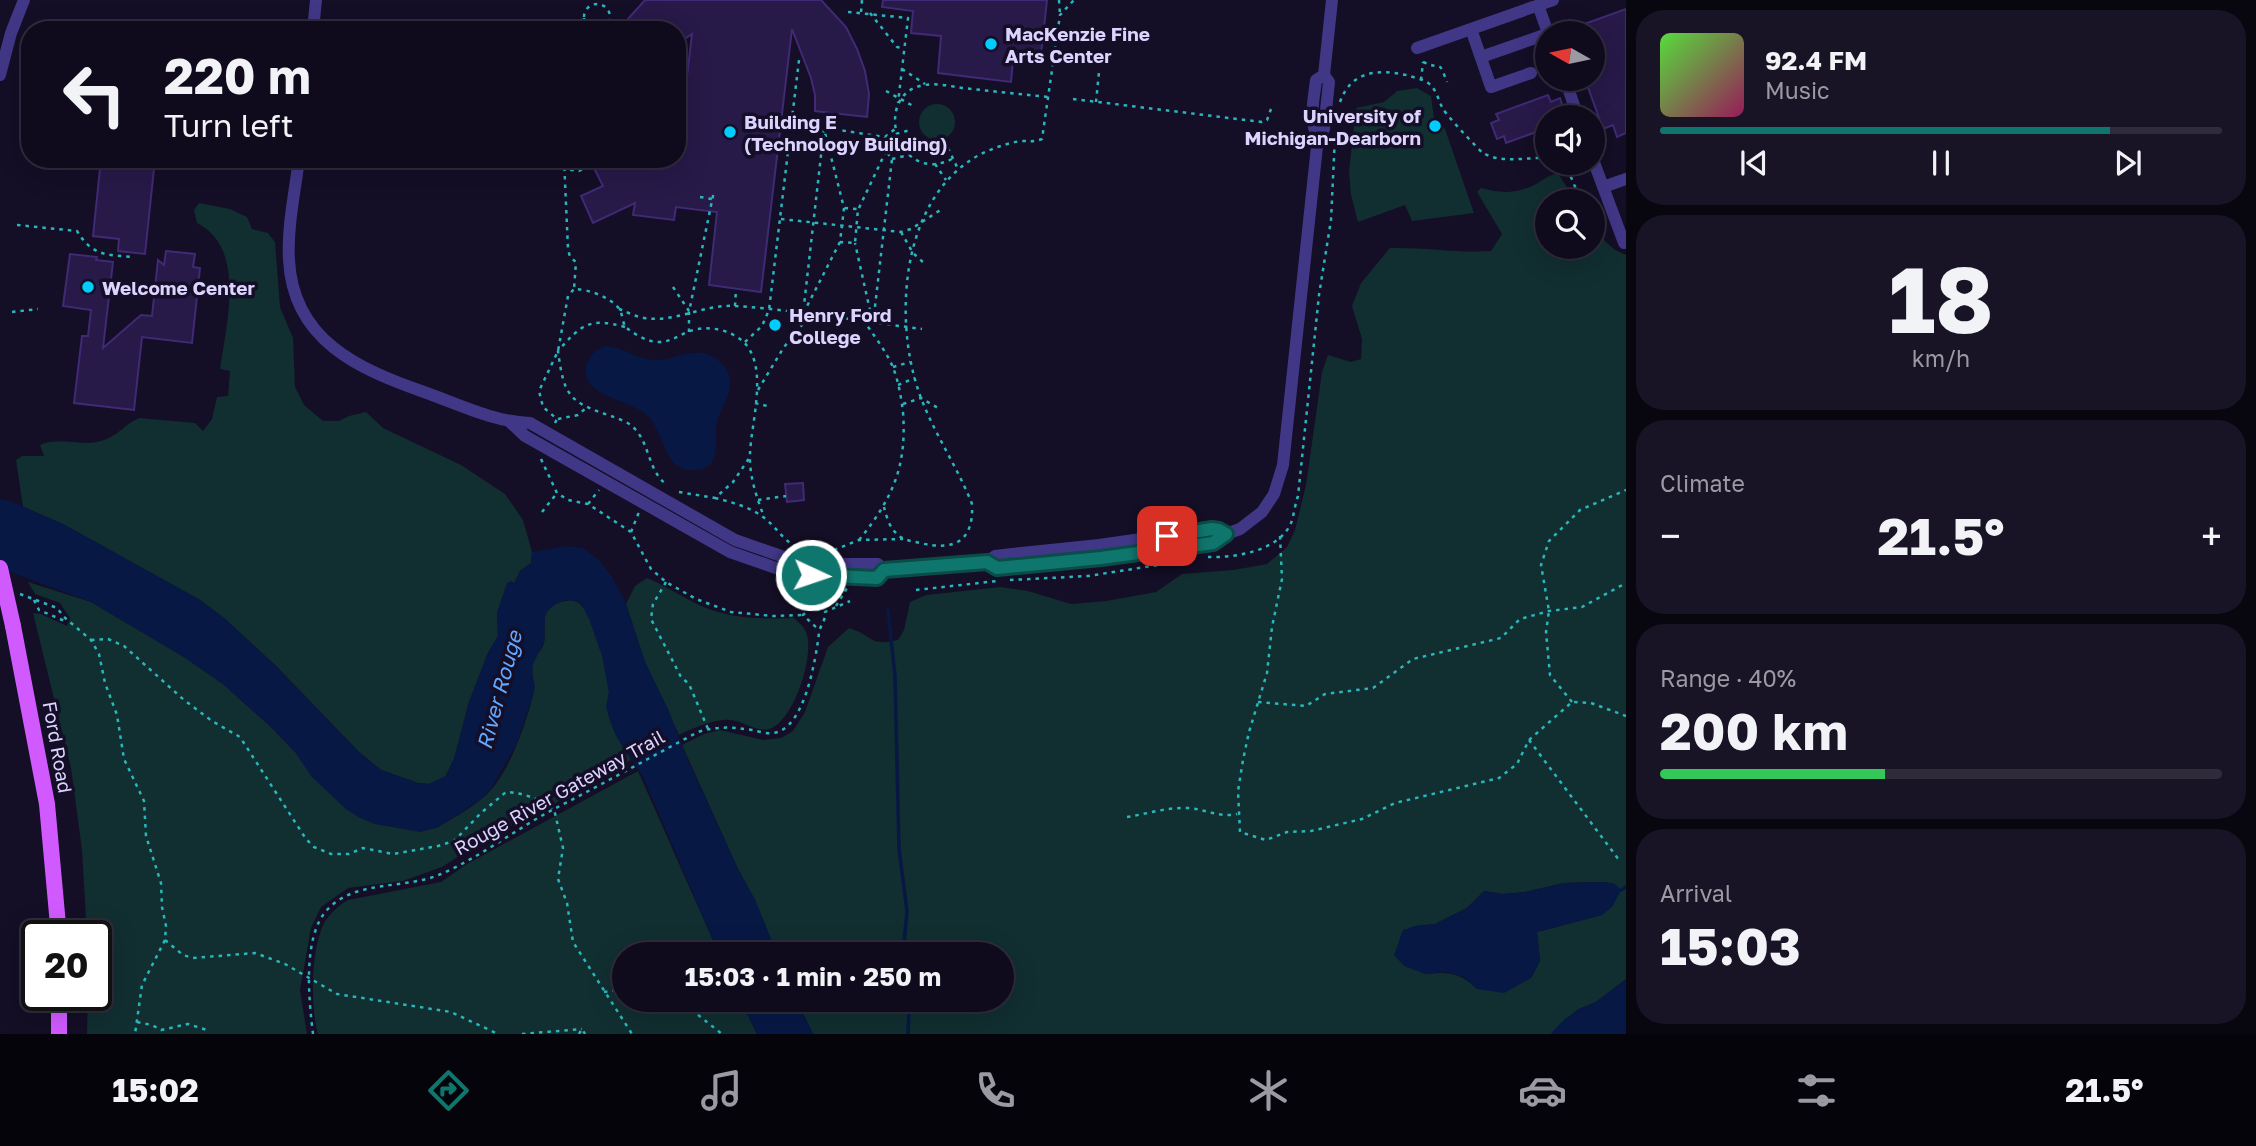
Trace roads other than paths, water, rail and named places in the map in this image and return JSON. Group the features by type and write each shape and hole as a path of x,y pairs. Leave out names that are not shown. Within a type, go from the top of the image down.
{"main road":[{"name":"Ford Road","path":"0,568 47,803 57,920"},
{"path":"59,1034 60,1011"}],"street":[{"path":"0,75 11,33 24,0"},
{"path":"314,21 316,0"},
{"path":"510,422 525,436 730,552 787,572 877,578 884,570 987,562 995,556 1212,529 1226,534 1240,529 1262,512 1274,494 1283,466 1318,137 1312,128 1312,114 1316,80 1324,75 1332,0"},
{"path":"1417,48 1553,0"},
{"path":"1538,5 1544,21"},
{"path":"1471,29 1491,87 1531,73"},
{"path":"1481,57 1535,38"},
{"path":"298,168 289,260 292,283 311,326 352,363 399,383 510,422 530,423 735,540 790,559 838,564 878,564 884,570"},
{"path":"1599,175 1624,243"},
{"path":"1603,187 1626,179"}],"water":[{"path":"605,346 656,360 703,353 718,360 725,367 729,374 730,389 718,418 716,452 709,466 689,470 681,468 669,457 649,417 608,396 590,383 586,374 587,363 594,352"},
{"name":"River Rouge","path":"0,499 63,524 200,600 224,618 275,665 359,752 381,770 417,783 429,784 446,776 454,759 469,702 488,653 498,636 497,613 507,583 514,583 520,571 531,563 532,552 566,546 583,548 598,559 624,598 645,662 772,942 714,942 643,777 615,734 606,707 609,693 602,656 589,619 582,605 576,601 566,600 556,604 545,616 544,642 533,664 533,696 516,745 492,787 484,797 456,816 436,828 420,832 375,824 346,809 312,777 296,753 272,728 223,684 184,657 91,602 0,568"},
{"path":"1564,883 1615,884 1621,890 1612,907 1602,915 1537,932 1540,961 1531,978 1504,993 1477,989 1464,977 1445,972 1425,974 1404,966 1394,955 1403,930 1435,924 1467,908 1484,891 1503,894"},
{"path":"1626,979 1626,1034 1551,1034 1579,1009 1596,1002"},
{"path":"746,1012 802,1012 813,1034 757,1034"}],"waterway":[{"path":"888,610 895,676 899,849 907,911 904,942"},
{"path":"1621,890 1626,887"},
{"path":"908,1034 909,1012"}],"place":[{"name":"MacKenzie Fine Arts Center","path":"991,44"},
{"name":"University of Michigan-Dearborn","path":"1435,126"},
{"name":"Building E (Technology Building)","path":"730,132"},
{"name":"Welcome Center","path":"88,287"},
{"name":"Henry Ford College","path":"775,325"}]}
